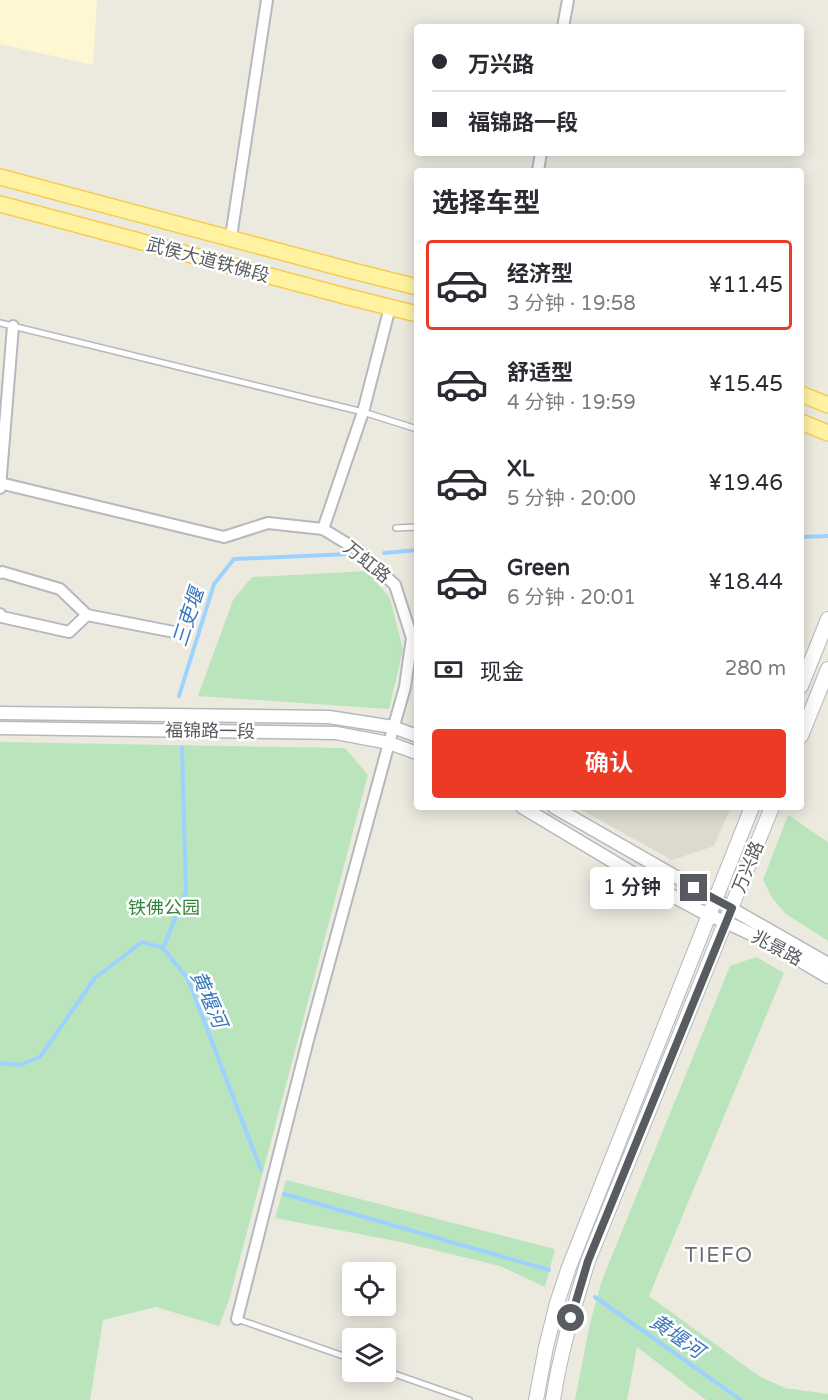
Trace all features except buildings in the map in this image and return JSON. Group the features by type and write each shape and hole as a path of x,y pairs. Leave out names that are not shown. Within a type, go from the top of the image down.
{"main road":[{"name":"武侯大道铁佛段","path":"0,177 414,286"},
{"name":"武侯大道铁佛段","path":"0,204 414,313"},
{"path":"804,395 828,405"},
{"path":"804,423 828,433"},
{"path":"804,679 828,619"},
{"path":"804,729 828,669"},
{"path":"536,1400 546,1347 569,1267 751,810"},
{"name":"万兴路","path":"553,1400 556,1376 588,1261 771,810"}],"street":[{"path":"231,237 267,0"},
{"path":"564,24 568,0"},
{"path":"13,326 0,485 224,537 268,523 323,529 363,412 390,307"},
{"name":"万虹路","path":"237,1319 308,1040 405,687 412,638 395,585 358,551 323,529"},
{"path":"0,573 60,589 87,615 174,632"},
{"path":"0,614 2,617 69,632 87,615"},
{"name":"福锦路一段","path":"0,714 329,717 393,727 414,735"},
{"name":"福锦路一段","path":"0,728 336,733 388,743 414,752"},
{"path":"527,810 654,886 726,922"},
{"path":"559,810 732,908"},
{"name":"兆景路","path":"732,908 828,964"},
{"name":"兆景路","path":"726,922 774,945 828,977"}],"lane":[{"path":"0,323 363,412 414,428"},
{"path":"396,528 414,527"},
{"path":"237,1319 342,1356"},
{"path":"396,1374 469,1400"}],"shaded area":[{"path":"0,0 97,0 93,65 0,44"},
{"path":"581,810 730,810 714,846 672,860"}],"green space":[{"path":"367,571 390,598 403,650 389,709 198,696 233,600 252,577"},
{"name":"铁佛公园","path":"0,742 345,748 368,775 229,1300 219,1326 156,1307 103,1320 90,1400 0,1400"},
{"path":"788,815 828,842 828,941 786,914 773,899 763,880"},
{"path":"756,957 784,973 649,1296 759,1376 785,1388 828,1394 828,1400 706,1400 637,1347 627,1400 575,1400 590,1323 602,1280 730,966"},
{"path":"286,1180 555,1249 545,1287 500,1266 401,1242 275,1218"}],"waterway":[{"name":"三吏堰","path":"804,537 828,536"},
{"name":"三吏堰","path":"384,553 414,550"},
{"name":"三吏堰","path":"179,696 214,584 234,559 349,554"},
{"name":"三吏堰","path":"163,948 186,892 182,747"},
{"name":"黄堰河","path":"0,1063 20,1065 40,1057 95,978 142,942 163,948 188,979 261,1170"},
{"name":"黄堰河","path":"284,1194 549,1270"},
{"name":"黄堰河","path":"595,1297 741,1400"}],"district":[{"name":"TIEFO","path":"719,1255"}],"route":[{"path":"571,1318 588,1261 732,908 694,888"}]}
